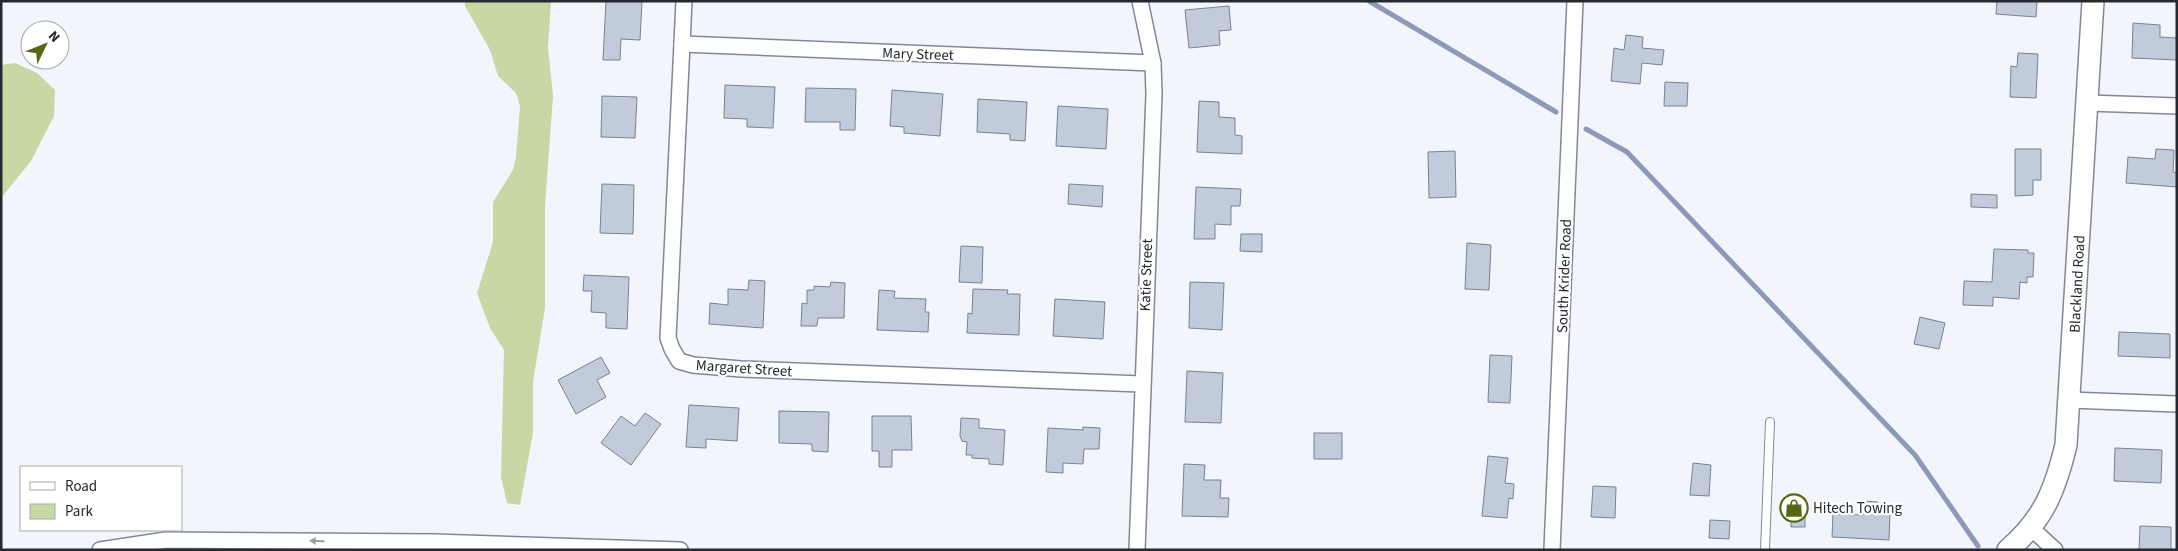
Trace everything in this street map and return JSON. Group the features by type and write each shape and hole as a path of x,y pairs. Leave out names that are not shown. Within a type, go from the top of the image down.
{"street":[{"name":"Margaret Street","path":"684,1 668,338 672,350 679,361 701,366 741,369 1142,384"},
{"name":"Katie Street","path":"1137,550 1154,94 1153,63 1140,1"},
{"name":"South Krider Road","path":"1552,550 1575,1"},
{"name":"Blackland Road","path":"2008,550 2031,528 2050,495 2062,463 2066,445 2093,1"},
{"name":"Mary Street","path":"682,44 1153,63"},
{"path":"2088,103 2177,106"},
{"path":"2069,400 2177,404"},
{"path":"2031,528 2055,550"},
{"path":"100,550 166,540 272,545 680,550"}],"lane":[{"path":"1765,550 1770,422"}],"green space":[{"path":"465,1 551,1 548,48 553,96 545,206 545,308 533,382 533,433 520,505 507,503 501,477 504,350 490,328 477,293 493,242 493,202 513,170 516,157 520,106 516,93 498,76 490,50 465,6"},
{"path":"15,63 20,65 20,70 30,70 37,73 55,90 54,116 31,161 1,198 1,65"}],"building":[{"path":"606,1 642,1 640,40 621,39 620,60 603,60"},
{"path":"1997,1 2037,1 2036,17 1996,14"},
{"path":"1229,6 1231,30 1219,31 1220,45 1189,48 1185,10"},
{"path":"2133,23 2160,25 2160,37 2177,38 2177,60 2132,58"},
{"path":"1626,35 1643,37 1642,48 1664,50 1662,65 1642,63 1640,84 1611,81 1614,48 1624,50"},
{"path":"2018,53 2038,54 2036,98 2010,97 2011,66 2017,67"},
{"path":"1665,82 1688,83 1687,106 1664,106"},
{"path":"725,85 775,87 773,128 747,127 747,119 724,118"},
{"path":"806,88 856,89 855,130 840,130 840,122 805,122"},
{"path":"892,90 943,94 940,136 904,133 904,127 890,126"},
{"path":"602,96 637,97 635,138 601,137"},
{"path":"978,99 1027,102 1025,141 1010,140 1010,134 977,132"},
{"path":"1199,101 1219,102 1219,117 1235,118 1235,135 1242,136 1242,154 1197,152"},
{"path":"1058,106 1108,109 1106,149 1056,146"},
{"path":"2015,149 2041,149 2041,180 2033,180 2033,195 2015,196"},
{"path":"2156,149 2174,150 2173,172 2177,173 2177,187 2126,183 2128,157 2155,159"},
{"path":"1455,151 1456,197 1429,198 1428,152"},
{"path":"602,184 634,185 633,234 600,233"},
{"path":"1069,184 1103,186 1102,207 1068,204"},
{"path":"1196,187 1241,189 1240,206 1231,206 1231,225 1215,224 1215,239 1194,239"},
{"path":"1971,194 1997,195 1997,208 1971,207"},
{"path":"1241,234 1262,234 1262,252 1240,251"},
{"path":"1467,243 1491,245 1489,290 1465,289"},
{"path":"961,246 983,247 982,283 959,282"},
{"path":"1994,249 2028,250 2028,253 2034,253 2033,277 2027,277 2027,283 2020,282 2019,299 1993,297 1993,306 1963,305 1964,281 1992,282"},
{"path":"584,275 629,277 627,329 606,328 606,313 591,312 592,291 583,291"},
{"path":"749,280 765,281 763,328 709,324 710,303 728,305 728,289 748,290"},
{"path":"831,282 845,283 844,318 818,318 817,326 801,326 802,303 807,304 807,290 814,290 814,286 830,287"},
{"path":"1190,282 1224,283 1222,330 1189,328"},
{"path":"973,289 1008,290 1007,294 1020,294 1019,335 967,333 968,313 972,314"},
{"path":"879,290 895,291 894,298 926,299 925,312 929,312 928,332 877,330"},
{"path":"1055,299 1105,302 1103,339 1053,336"},
{"path":"1920,317 1945,323 1939,349 1914,344"},
{"path":"2119,332 2170,334 2170,358 2118,356"},
{"path":"1490,355 1512,356 1510,403 1488,402"},
{"path":"601,357 610,373 597,380 606,397 576,414 558,380"},
{"path":"1187,371 1223,373 1221,423 1185,422"},
{"path":"689,405 739,408 737,441 706,439 706,448 686,447"},
{"path":"779,411 829,412 828,452 812,451 812,444 779,443"},
{"path":"645,413 661,424 631,465 601,443 621,416 635,426"},
{"path":"872,416 911,416 912,450 892,450 892,467 879,467 879,451 872,451"},
{"path":"961,418 979,419 979,428 1005,430 1003,465 989,464 989,459 972,458 972,455 966,455 967,442 962,441 960,436"},
{"path":"1083,427 1100,428 1099,449 1084,449 1083,464 1063,463 1063,473 1046,472 1048,428 1083,430"},
{"path":"1314,433 1342,433 1342,459 1314,459"},
{"path":"2115,448 2162,450 2161,483 2114,481"},
{"path":"1488,456 1508,458 1505,483 1514,484 1513,499 1509,498 1507,518 1482,516"},
{"path":"1693,463 1711,465 1709,496 1690,495"},
{"path":"1184,464 1205,465 1204,480 1221,480 1220,498 1229,498 1228,517 1182,516"},
{"path":"1593,486 1616,487 1615,518 1591,517"},
{"path":"1792,498 1805,498 1805,527 1791,527"},
{"path":"1864,501 1878,502 1877,513 1890,514 1889,540 1832,537 1833,514 1863,515"},
{"path":"1710,520 1730,521 1729,539 1709,538"},
{"path":"2140,526 2171,527 2171,550 2139,550"}],"waterway":[{"path":"1369,1 1556,112"},
{"path":"1586,129 1627,152 1915,455 1978,546"}],"place":[{"name":"Hitech Towing","path":"1794,508"}]}
